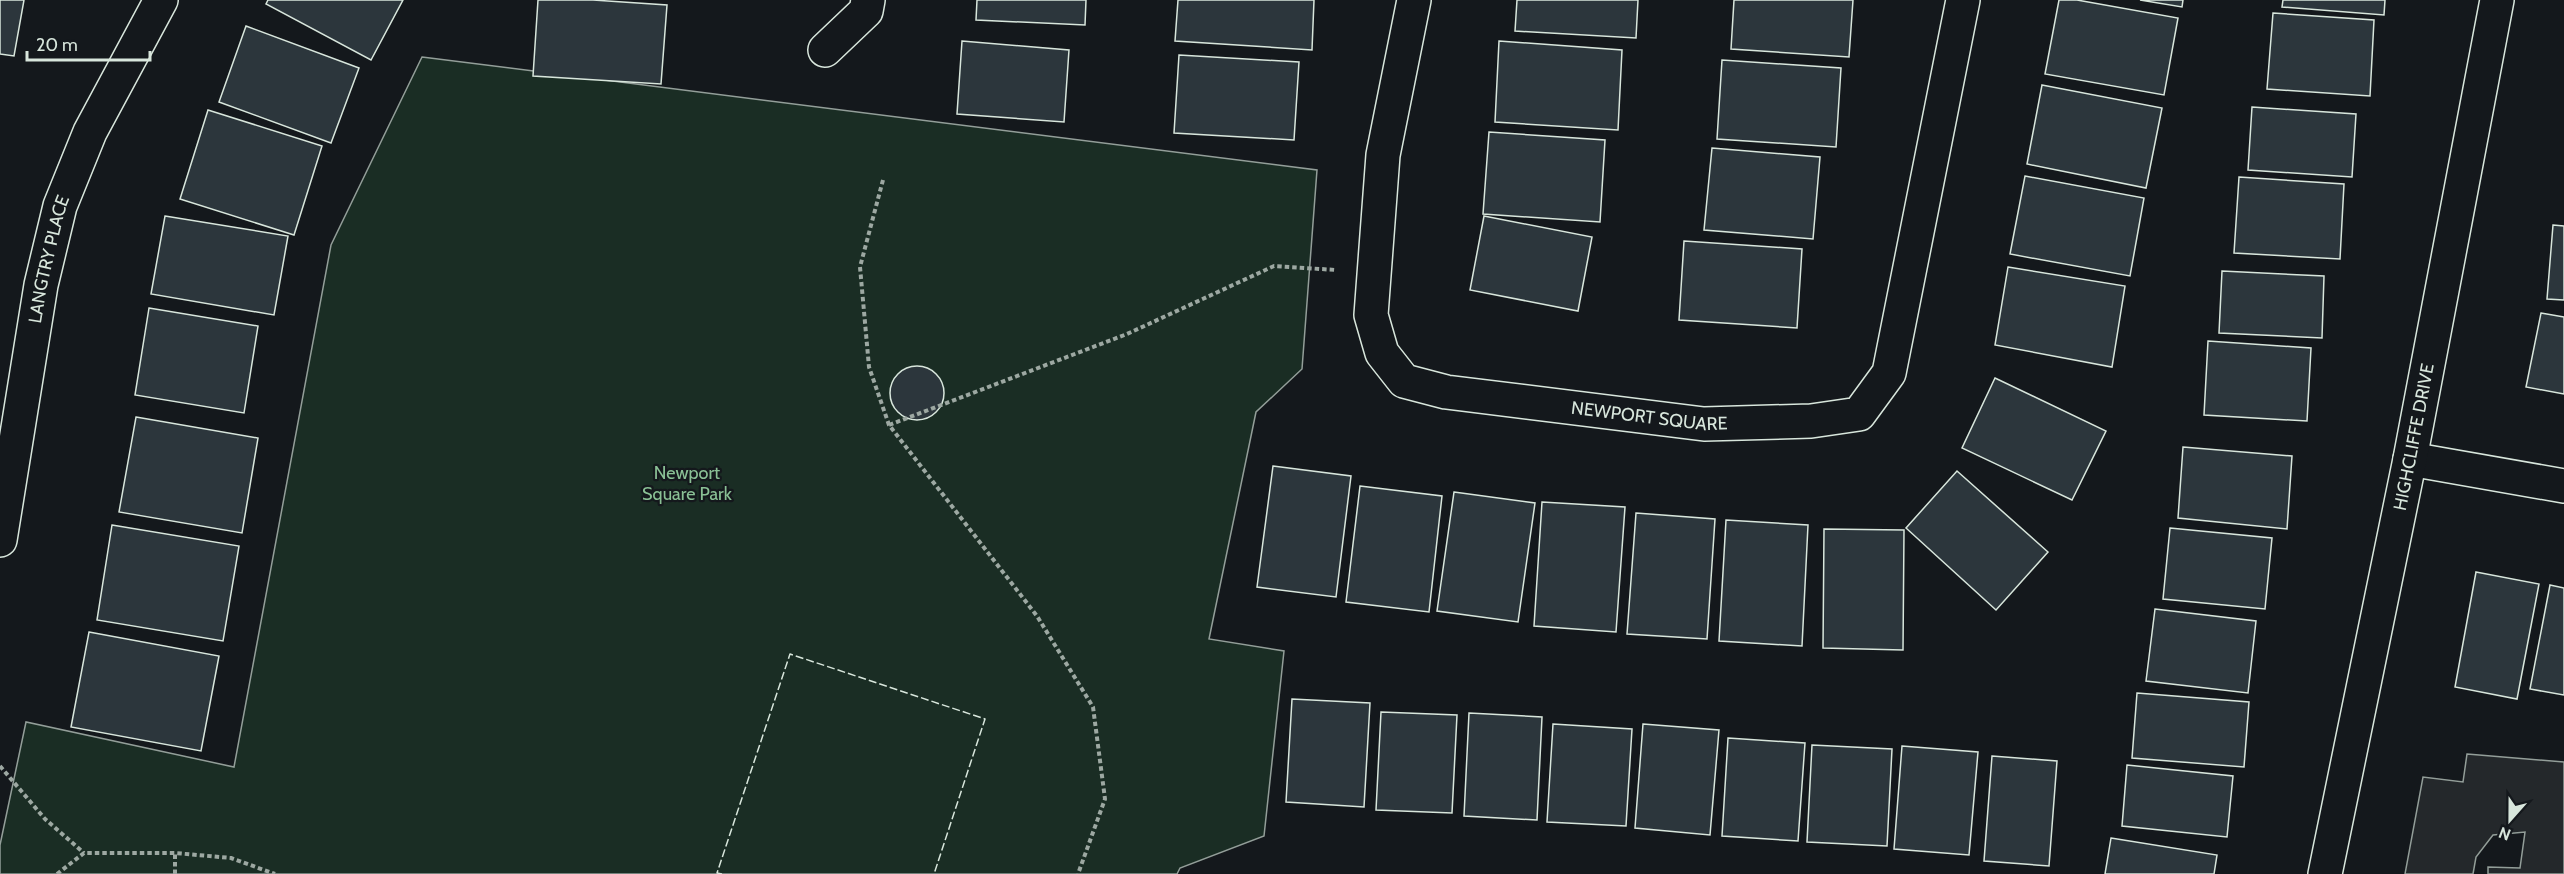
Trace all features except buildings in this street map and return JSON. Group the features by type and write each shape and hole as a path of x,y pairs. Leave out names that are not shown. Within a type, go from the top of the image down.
{"street":[{"name":"LANGTRY PLACE","path":"0,540 41,285 60,206 90,132 160,0"},
{"path":"825,50 866,11 868,0"},
{"name":"NEWPORT SQUARE","path":"1414,0 1383,155 1371,315 1382,353 1404,381 1446,392 1704,424 1811,420 1859,414 1889,373 1963,0"},
{"name":"HIGHCLIFFE DRIVE","path":"2325,874 2410,459 2497,0"},
{"path":"2410,459 2564,486"}],"path":[{"path":"882,180 860,267 869,367 889,425 1037,616 1093,707 1105,799 1078,874"},
{"path":"889,425 1127,334 1274,266 1376,272"},
{"path":"0,766 45,819 84,853"},
{"path":"57,874 84,853 175,853 231,858 275,874"},
{"path":"175,853 175,874"}],"green space":[{"name":"Newport Square Park","path":"422,57 1317,170 1302,369 1256,412 1209,639 1284,651 1264,836 1180,868 1177,874 0,874 0,845 26,722 234,767 331,245"}],"shaded area":[{"path":"2467,754 2564,762 2564,874 2488,874 2488,867 2520,868 2525,832 2493,835 2476,857 2473,874 2405,874 2423,777 2463,782"}],"fence":[{"path":"722,874 717,873 790,654 985,719 934,874"}]}
